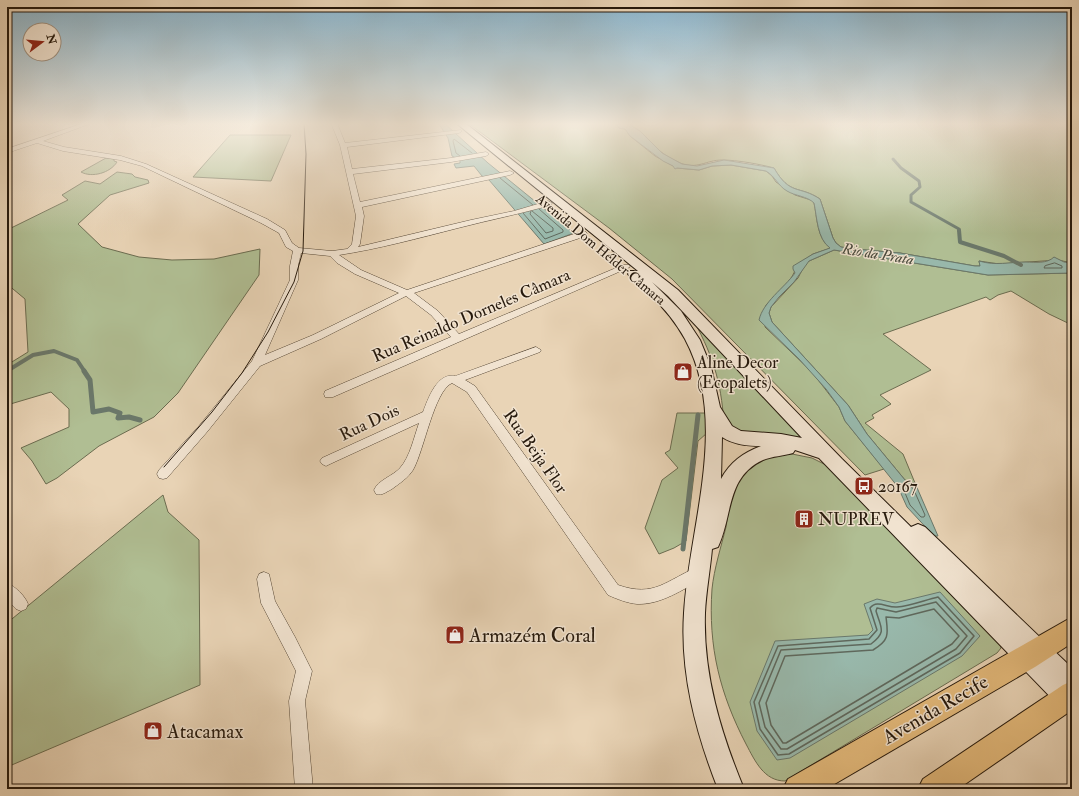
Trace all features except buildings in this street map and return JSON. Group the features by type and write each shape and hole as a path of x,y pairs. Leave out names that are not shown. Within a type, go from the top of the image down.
{"main road":[{"name":"Avenida Dom Hélder Câmara","path":"491,160 626,267 661,297 676,314 688,332 704,365 710,387 713,420 712,482 698,574 694,620 694,653 699,688 709,728 730,789"},
{"name":"Avenida Dom Hélder Câmara","path":"499,160 661,282 738,360 830,458 1032,654 1071,695"},
{"name":"Avenida Dom Hélder Câmara","path":"711,404 718,422 723,430 730,435 738,438 798,444 830,458"},
{"path":"698,574 716,531 724,492 737,468 748,459 767,451 787,448 830,458"},
{"name":"Avenida Recife","path":"798,789 1032,654 1072,629"},
{"path":"933,789 1071,695"}],"street":[{"path":"129,160 144,165 191,186 276,228 282,232 289,245 297,250 332,254 350,252 471,222 515,213 545,204"},
{"path":"347,160 360,216 359,233 356,244 350,252"},
{"path":"350,172 450,160"},
{"path":"358,205 508,174"},
{"path":"256,363 317,337 406,293 583,234"},
{"path":"163,474 203,429 256,363 294,280 294,266 297,250"},
{"path":"332,254 342,264 354,271 406,293 420,301 439,316 457,338"},
{"name":"Rua Reinaldo Dorneles Câmara","path":"329,394 626,267"},
{"path":"380,490 408,467 415,452 426,415 444,382 450,379 455,380 536,350"},
{"name":"Rua Beija Flor","path":"455,380 471,389 613,590 639,597 658,593 698,574"},
{"name":"Rua Dois","path":"326,461 426,415"},
{"path":"264,579 268,603 304,671 297,701 304,789"},
{"path":"7,590 21,604"}],"green space":[{"path":"102,160 114,160 117,162 105,172 90,175 81,172"},
{"path":"208,160 280,160 271,181 193,177"},
{"path":"518,160 663,160 677,168 699,170 712,166 731,165 766,171 776,182 795,195 811,200 814,203 820,234 826,244 831,248 813,254 797,265 789,282 766,305 765,327 812,372 839,407 845,421 884,469 865,475 672,279 609,228"},
{"path":"674,160 715,160 697,165 686,165"},
{"path":"729,160 1072,160 1072,263 1058,260 999,264 979,261 980,266 975,266 900,253 841,247 833,238 820,199 806,192 795,189 785,183 774,168 748,162"},
{"path":"117,172 132,174 135,177 148,180 149,183 110,195 78,224 102,247 139,257 172,260 214,259 260,249 259,275 178,393 154,417 99,446 57,478 46,484 32,461 21,448 69,427 69,409 51,392 7,405 7,365 28,352 25,299 7,284 7,230 68,200 62,195 85,181 100,184"},
{"path":"834,250 988,275 1072,273 1072,325 1049,314 1011,291 998,295 990,300 986,297 883,334 931,370 880,395 891,404 872,415 874,418 865,423 903,454 915,483 910,483 905,480 867,434 848,405 772,322 769,313 771,307 798,278 805,264"},
{"path":"690,314 814,444 748,436 724,424 721,393 710,354"},
{"path":"677,413 706,413 707,433 698,441 686,541 659,554 645,528 662,480 678,468 665,453 670,450"},
{"path":"782,452 812,458 828,466 1000,643 1001,648 997,653 785,781 771,778 761,769 746,744 729,707 718,670 714,650 711,610 714,574 726,527 731,499 738,478 750,464 755,461"},
{"path":"163,495 168,512 199,540 200,685 7,767 7,623"}],"water":[{"path":"460,160 485,160 574,233 544,244 489,180 482,176 474,166 456,168 454,164 460,163"},
{"name":"Rio da Prata","path":"662,160 675,160 682,164 697,166 725,160 774,168 785,183 795,189 806,192 820,199 833,238 841,247 900,253 975,266 980,266 979,261 997,264 1041,262 1048,261 1054,257 1064,262 1072,263 1072,273 988,275 834,250 809,261 794,282 771,307 769,313 772,322 848,405 867,434 905,480 910,483 915,483 938,536 934,536 907,507 898,487 845,421 839,407 826,389 799,359 759,320 761,313 769,301 795,273 793,266 813,254 830,248 822,239 814,203 808,199 787,191 766,171 731,165 712,166 699,170 675,169 673,166"},
{"path":"940,592 980,636 962,656 790,758 777,760 757,731 750,702 775,641 868,635 873,630 864,604 877,599 895,603"}],"waterway":[{"path":"894,160 901,168 919,181 920,187 911,195 911,202 959,230"},
{"path":"959,230 960,242 1004,256 1021,265"},
{"path":"7,371 33,355 54,351 77,360 85,372"},
{"path":"84,371 90,380 93,412 109,409 120,413 118,418 129,417 140,420"},
{"path":"683,549 698,415"}],"tram line":[{"path":"164,467 212,412 242,373 268,332 294,282 303,251 306,160"}],"place":[{"name":"Aline Decor (Ecopalets)","path":"683,372"},
{"name":"20167","path":"864,486"},
{"name":"NUPREV","path":"804,519"},
{"name":"Armazém Coral","path":"455,635"},
{"name":"Atacamax","path":"153,731"}]}
